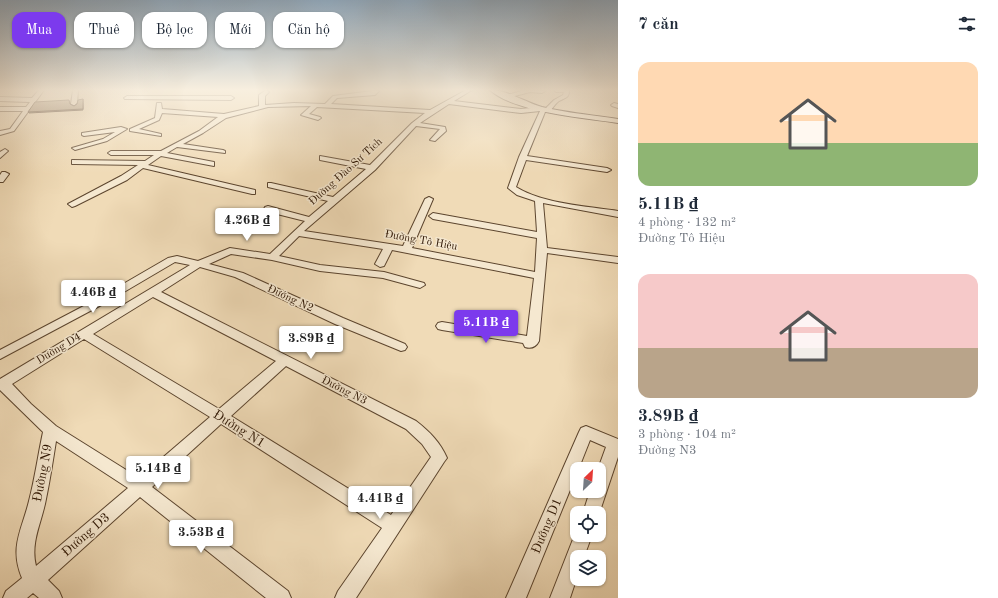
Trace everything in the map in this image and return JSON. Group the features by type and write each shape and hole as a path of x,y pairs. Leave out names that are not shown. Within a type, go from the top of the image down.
{"main road":[{"path":"597,118 618,121"}],"street":[{"path":"0,133 12,130 21,118"},
{"path":"84,134 135,128 157,118"},
{"path":"72,204 118,181 175,145 201,132 221,118"},
{"name":"Đường Đào Sư Tích","path":"272,257 311,220 372,168 414,124 422,118"},
{"path":"540,118 512,188 521,194 539,200 618,214"},
{"path":"414,124 443,128 443,131 433,140"},
{"path":"135,128 132,130 159,135"},
{"path":"75,148 105,140 124,129"},
{"path":"175,145 223,152"},
{"path":"111,153 140,152 161,154 211,164"},
{"path":"523,157 607,170"},
{"path":"323,158 372,168"},
{"path":"75,162 144,164 252,192"},
{"path":"271,185 334,200"},
{"path":"406,250 429,199"},
{"path":"442,326 531,342 542,250 539,200"},
{"path":"268,209 311,220"},
{"path":"433,216 542,236"},
{"name":"Đường Tô Hiệu","path":"297,233 406,250 540,276"},
{"path":"380,264 389,247"},
{"path":"542,250 618,260"},
{"path":"0,355 103,300 168,262 177,259 199,264 230,251 272,257 320,268 384,275 420,285"},
{"name":"Dường D4","path":"2,384 199,264"},
{"name":"Đướng N2","path":"199,264 239,275 339,321 401,347"},
{"name":"Đường N3","path":"152,292 284,361 411,424 429,439 436,449 439,458 393,526"},
{"name":"Đường N1","path":"84,334 221,417 393,526"},
{"name":"Đường D3","path":"13,598 284,361"},
{"name":"Đường N9","path":"2,384 26,408 52,430 37,502 28,531 25,554 27,568 52,598"},
{"path":"52,430 140,487 281,598"},
{"name":"Đướng D1","path":"577,462 586,432 617,445"},
{"path":"606,470 617,445"},
{"name":"Đướng D1","path":"516,598 570,485"},
{"path":"345,598 393,526"},
{"path":"560,598 580,542"}]}
